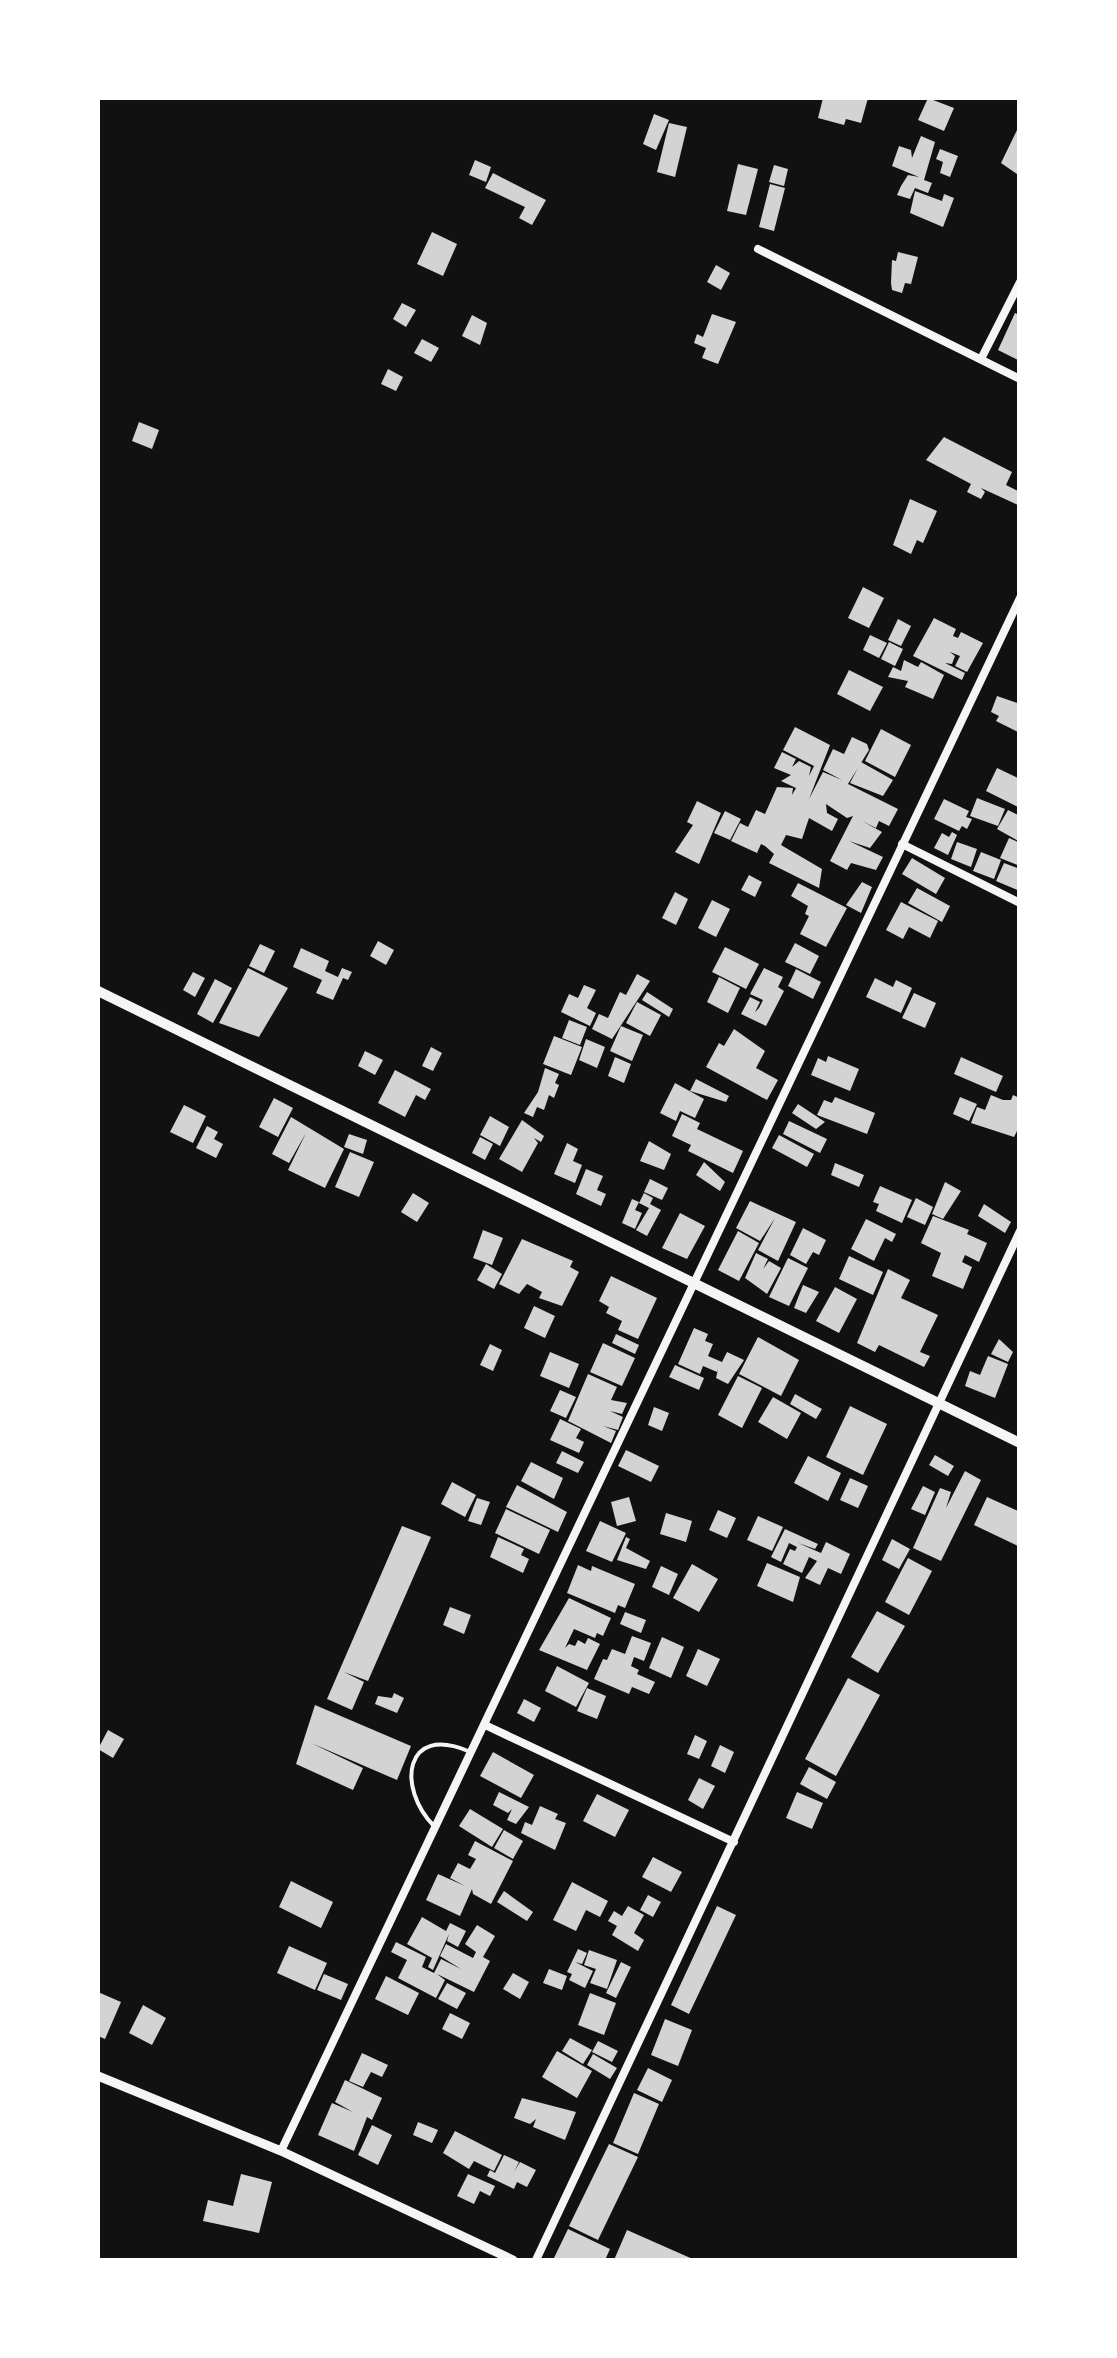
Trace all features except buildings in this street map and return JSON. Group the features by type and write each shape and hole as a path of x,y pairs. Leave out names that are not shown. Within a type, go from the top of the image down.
{"main road":[{"path":"98,991 1020,1442"}],"street":[{"path":"758,249 1020,379"},
{"path":"981,359 1020,282"},
{"path":"281,2151 1020,598"},
{"path":"902,844 1020,903"},
{"path":"536,2260 1020,1231"},
{"path":"485,1725 734,1842"},
{"path":"98,2076 281,2151 513,2260"}],"lane":[{"path":"435,1827 419,1811 410,1787 413,1763 425,1749 440,1743 472,1752"}]}
